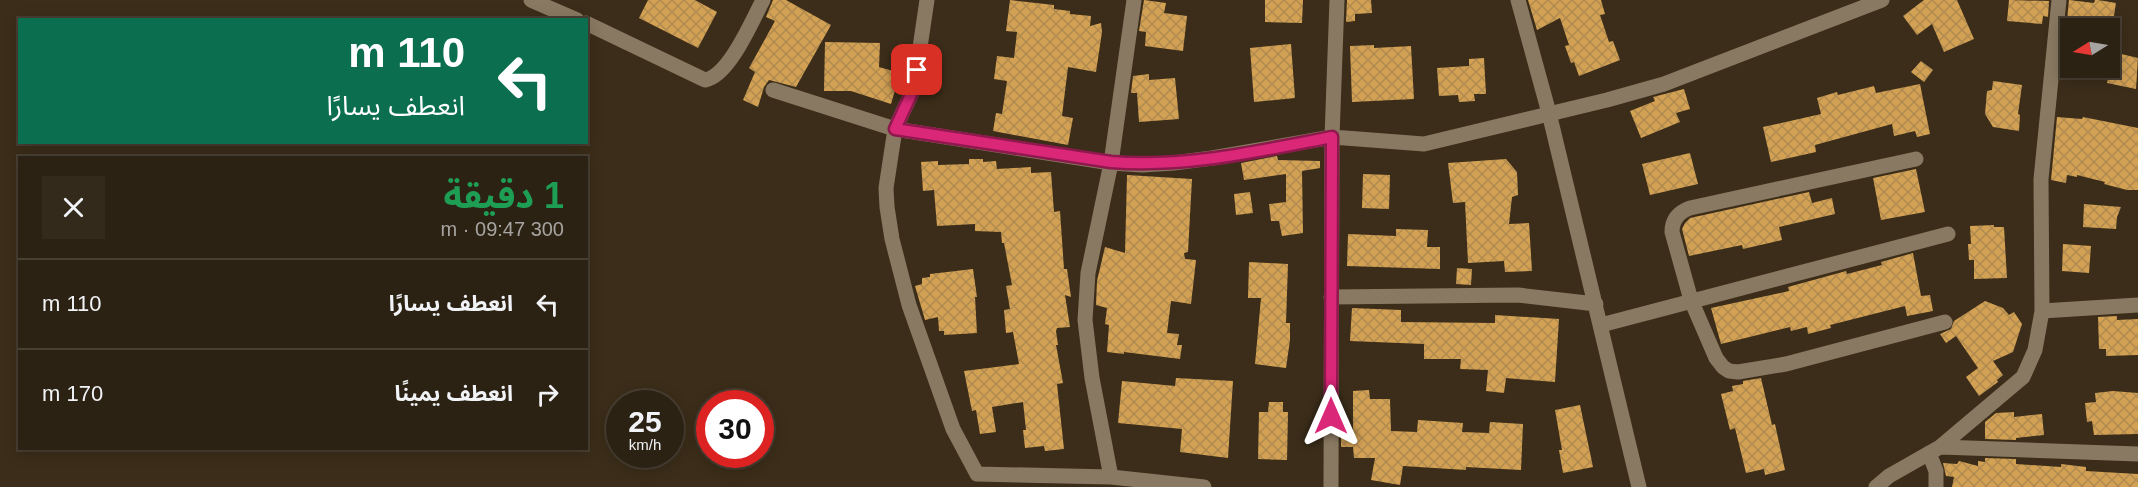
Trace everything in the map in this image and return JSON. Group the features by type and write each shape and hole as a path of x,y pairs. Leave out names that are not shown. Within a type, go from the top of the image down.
{"street":[{"path":"531,0 572,18"},
{"path":"588,24 705,80 717,76 728,63 763,0"},
{"path":"927,0 914,88 895,129 886,188 892,239 909,305 953,429 981,480 1111,477 1204,487"},
{"path":"1111,477 1092,378 1085,320 1088,273 1111,162 1134,0"},
{"path":"1331,487 1332,137 1337,0"},
{"path":"1518,0 1549,113 1639,487"},
{"path":"1876,487 1889,476 1934,450 2023,377 2035,350 2042,311 2041,178 2059,0"},
{"path":"773,90 895,129 1142,165 1212,158 1332,137 1424,144 1664,84 1877,1"},
{"path":"1916,159 1690,208 1681,212 1672,224 1672,231 1691,300 1716,358 1729,371 1738,372 1786,364 1945,322"},
{"path":"1601,325 1948,234"},
{"path":"1331,297 1518,295 1596,304"},
{"path":"2042,311 2138,305"},
{"path":"1934,450 2138,454"},
{"path":"1934,450 1936,487"}],"building":[{"path":"648,0 695,0 717,12 698,48 639,18"},
{"path":"773,0 786,0 831,25 796,87 769,80 764,87 758,107 743,100 755,72 749,68 775,21 766,17"},
{"path":"1010,0 1054,5 1054,9 1070,11 1070,14 1091,16 1090,26 1101,23 1102,32 1096,72 1068,67 1062,116 1073,118 1068,145 993,131 996,113 1002,114 1007,81 994,79 997,56 1014,58 1017,32 1006,31"},
{"path":"1144,0 1166,3 1164,13 1187,16 1183,51 1145,46 1146,32 1139,31"},
{"path":"1265,0 1303,0 1302,23 1265,22"},
{"path":"1347,0 1371,0 1372,13 1355,14 1355,21 1346,22"},
{"path":"1528,0 1601,0 1605,14 1600,15 1609,42 1613,41 1620,60 1579,76 1565,46 1569,45 1560,18 1537,30"},
{"path":"1924,0 1957,0 1974,39 1944,52 1932,24 1917,35 1903,16"},
{"path":"2009,0 2049,1 2048,17 2043,16 2042,24 2007,21"},
{"path":"2069,0 2094,3 2098,0 2116,3 2114,18 2067,18"},
{"path":"825,42 880,43 879,67 900,73 891,104 851,91 824,91"},
{"path":"1291,44 1295,98 1254,102 1250,48"},
{"path":"1374,45 1374,48 1411,46 1414,99 1352,102 1350,46"},
{"path":"2120,54 2138,58 2136,89 2107,83 2108,78 2120,78"},
{"path":"1484,58 1486,94 1474,94 1475,101 1459,102 1458,95 1439,96 1437,68 1469,66 1469,59"},
{"path":"1921,61 1933,70 1924,82 1911,72"},
{"path":"1149,74 1149,80 1175,78 1179,119 1139,122 1137,93 1131,93 1133,76"},
{"path":"1993,81 2022,85 2018,114 2020,115 2019,131 1993,127 1985,114 1987,91 1992,90"},
{"path":"1920,84 1930,134 1917,137 1915,131 1894,136 1892,124 1815,145 1816,152 1771,162 1763,127 1821,114 1817,98 1874,86 1876,93"},
{"path":"1684,89 1690,109 1676,113 1680,122 1641,138 1630,111 1655,101 1653,97"},
{"path":"2057,117 2082,119 2083,117 2138,128 2138,190 2127,190 2077,175 2077,177 2067,175 2066,183 2051,180"},
{"path":"1690,153 1698,184 1650,195 1642,164"},
{"path":"1277,156 1278,160 1320,161 1320,168 1302,171 1303,233 1282,236 1279,221 1271,221 1269,204 1286,202 1286,174 1244,180 1241,163"},
{"path":"969,159 983,159 983,162 996,161 997,169 1031,167 1031,173 1051,172 1054,212 1060,211 1064,269 1067,269 1071,297 1065,295 1070,327 1057,328 1056,331 1058,345 1056,345 1063,383 1057,384 1064,449 1045,451 1044,446 1025,448 1023,402 992,407 996,432 980,434 976,410 972,411 964,371 1019,364 1013,332 1006,333 1004,310 1010,309 1006,286 1012,285 1004,243 1002,243 1001,232 975,231 975,224 937,226 934,190 923,191 921,162 938,161 938,165 969,164"},
{"path":"1506,159 1517,172 1518,195 1512,197 1509,224 1529,223 1532,271 1505,272 1504,261 1468,263 1465,202 1453,203 1448,163"},
{"path":"1916,169 1925,212 1881,220 1873,178"},
{"path":"1363,174 1390,175 1389,209 1362,208"},
{"path":"1127,175 1192,179 1188,252 1184,253 1185,259 1196,260 1191,304 1171,301 1167,333 1179,334 1177,345 1182,345 1180,359 1107,352 1109,325 1105,324 1107,308 1096,305 1097,281 1105,247 1125,253"},
{"path":"1250,192 1253,213 1236,215 1234,194"},
{"path":"1809,192 1812,203 1832,198 1835,214 1779,227 1782,240 1743,249 1742,245 1689,256 1682,229 1690,218"},
{"path":"2084,204 2121,207 2116,229 2083,227"},
{"path":"1994,225 1994,227 2004,227 2007,278 1974,279 1974,260 1969,260 1970,226"},
{"path":"1396,229 1428,230 1427,247 1440,247 1440,269 1347,266 1348,234 1396,236"},
{"path":"2063,244 2091,246 2089,273 2062,271"},
{"path":"1913,253 1921,296 1930,295 1933,311 1907,316 1905,306 1830,325 1831,328 1808,334 1807,327 1791,331 1790,327 1721,344 1711,308 1789,291 1788,287 1846,271 1847,274 1882,265 1881,262"},
{"path":"1249,262 1288,264 1286,323 1290,323 1290,340 1286,368 1255,364 1261,298 1248,298"},
{"path":"1457,268 1472,269 1471,285 1456,284"},
{"path":"973,269 977,297 975,297 977,333 944,335 944,331 939,331 938,317 925,320 915,286 922,284 922,278 930,277 930,274"},
{"path":"1985,301 2003,308 2009,315 2014,312 2022,324 2013,352 1993,361 2003,375 1997,380 1998,382 1979,396 1966,377 1978,368 1956,336 1946,343 1940,334 1951,329 1954,321"},
{"path":"1352,308 1401,310 1401,322 1495,323 1495,315 1559,319 1555,382 1506,378 1504,393 1486,391 1488,370 1460,369 1461,359 1424,359 1424,344 1350,341"},
{"path":"2117,316 2117,320 2138,319 2138,355 2106,356 2106,349 2099,349 2098,317"},
{"path":"1176,378 1233,381 1228,458 1180,452 1182,429 1118,423 1122,381 1175,386"},
{"path":"1761,378 1772,425 1775,424 1785,470 1765,475 1764,469 1746,473 1735,428 1730,430 1721,394 1733,391 1732,386 1743,384 1743,381"},
{"path":"1369,390 1370,399 1390,399 1391,431 1417,432 1418,420 1463,423 1462,432 1489,433 1490,422 1523,424 1521,470 1466,467 1466,470 1403,466 1400,485 1371,480 1375,458 1354,458 1353,447 1341,447 1341,431 1353,430 1353,391"},
{"path":"2113,391 2138,393 2138,434 2094,435 2092,421 2087,422 2085,403 2096,402 2095,393"},
{"path":"1269,402 1283,402 1283,412 1288,412 1287,460 1258,459 1259,412 1268,412"},
{"path":"1580,405 1593,467 1563,473 1559,450 1562,450 1555,410"},
{"path":"2014,412 2014,417 2042,414 2044,435 2016,438 2016,440 1985,439 1985,422 1996,413"},
{"path":"1985,458 2016,459 2016,464 2061,467 2061,464 2086,467 2086,471 2138,474 2138,487 1952,487 1954,477 1946,476 1943,463 1957,464 1959,461 1978,466 1978,461 1985,462"}],"route":[{"path":"917,70 914,88 895,129 1142,165 1212,158 1332,137 1331,416"}]}
